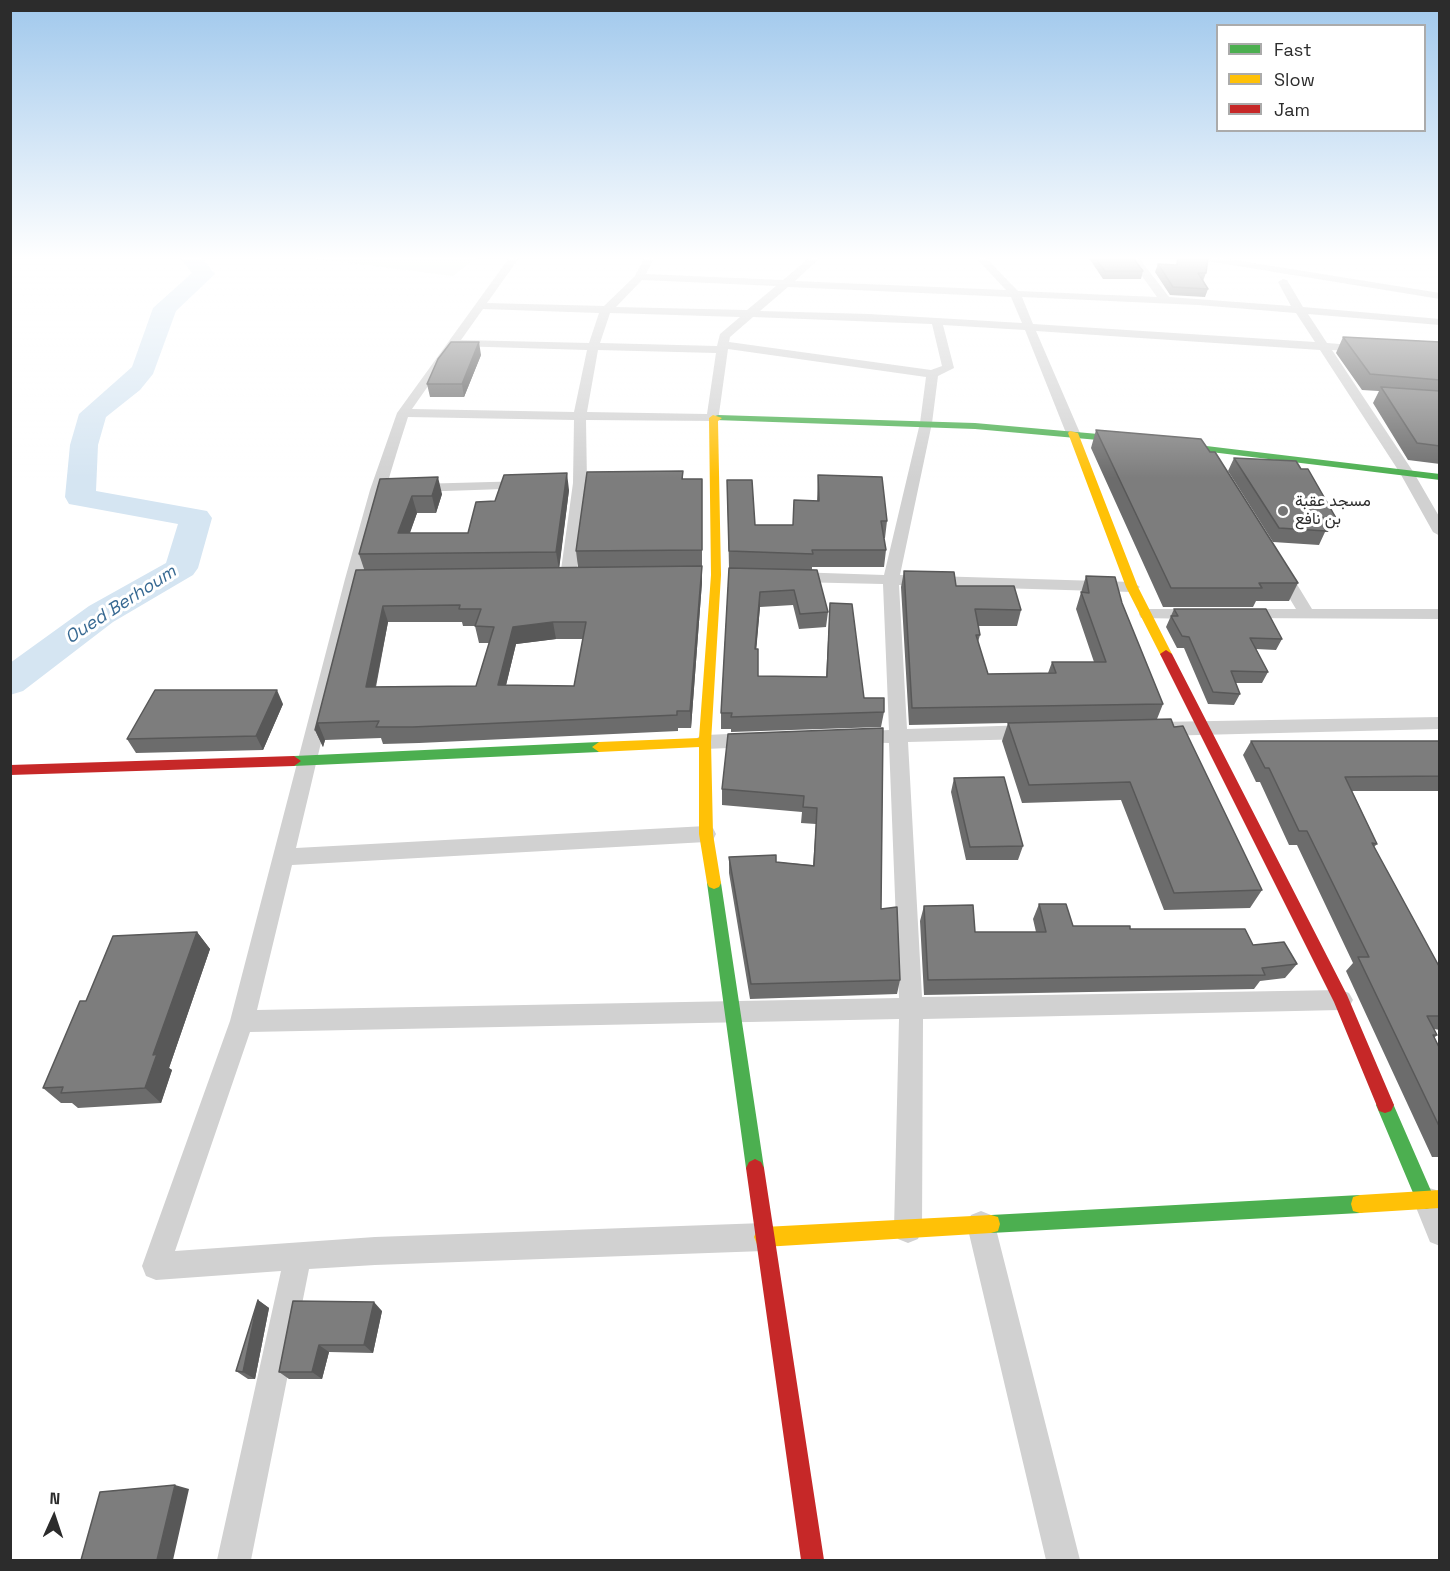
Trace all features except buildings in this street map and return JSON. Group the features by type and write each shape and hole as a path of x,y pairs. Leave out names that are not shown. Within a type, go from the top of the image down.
{"street":[{"path":"460,331 403,413 389,489 359,579 306,761 242,1021 156,1266 375,1251 764,1237 1433,1200"},
{"path":"568,577 580,483 580,415 598,331"},
{"path":"730,331 724,336 722,347 713,418 709,483 716,575 705,742 706,834 813,1560"},
{"path":"452,343 593,347 722,347 932,374 948,368 939,331"},
{"path":"1033,331 1132,587 1341,1000 1433,1200 1440,1232"},
{"path":"1086,331 1382,350"},
{"path":"1315,331 1363,396 1440,532"},
{"path":"908,1229 911,1008 891,580 926,423 932,374"},
{"path":"403,413 926,423 1073,433 1440,477"},
{"path":"1205,449 1217,468"},
{"path":"389,489 544,484"},
{"path":"1271,556 1307,614"},
{"path":"774,577 1132,587"},
{"path":"1147,614 1440,614"},
{"path":"1143,729 1440,723"},
{"path":"842,737 1050,732"},
{"path":"10,770 306,761 774,740"},
{"path":"282,857 706,834"},
{"path":"242,1021 1341,1000"},
{"path":"981,1225 1063,1560"},
{"path":"234,1560 298,1257"}],"waterway":[{"name":"Oued Berhoum","path":"10,682 101,614 181,568 196,518 80,497 84,445 93,414 131,384 144,369 157,331"}],"traffic: fast":[{"path":"718,418 975,426 1132,440"},
{"path":"1173,445 1440,477"},
{"path":"294,761 599,747"},
{"path":"714,883 755,1168"},
{"path":"1385,1105 1426,1200"},
{"path":"991,1224 1360,1204"}],"traffic: slow":[{"path":"714,883 706,834 705,742 716,575 713,418 718,418"},
{"path":"1073,433 1132,587 1166,654"},
{"path":"599,747 705,742"},
{"path":"1360,1204 1440,1199"},
{"path":"764,1237 991,1224"}],"traffic: jam":[{"path":"1166,654 1341,1000 1385,1105"},
{"path":"10,770 294,761"},
{"path":"755,1168 813,1560"}],"place":[{"name":"مسجد عقبة بن نافع","path":"1283,511"}]}
